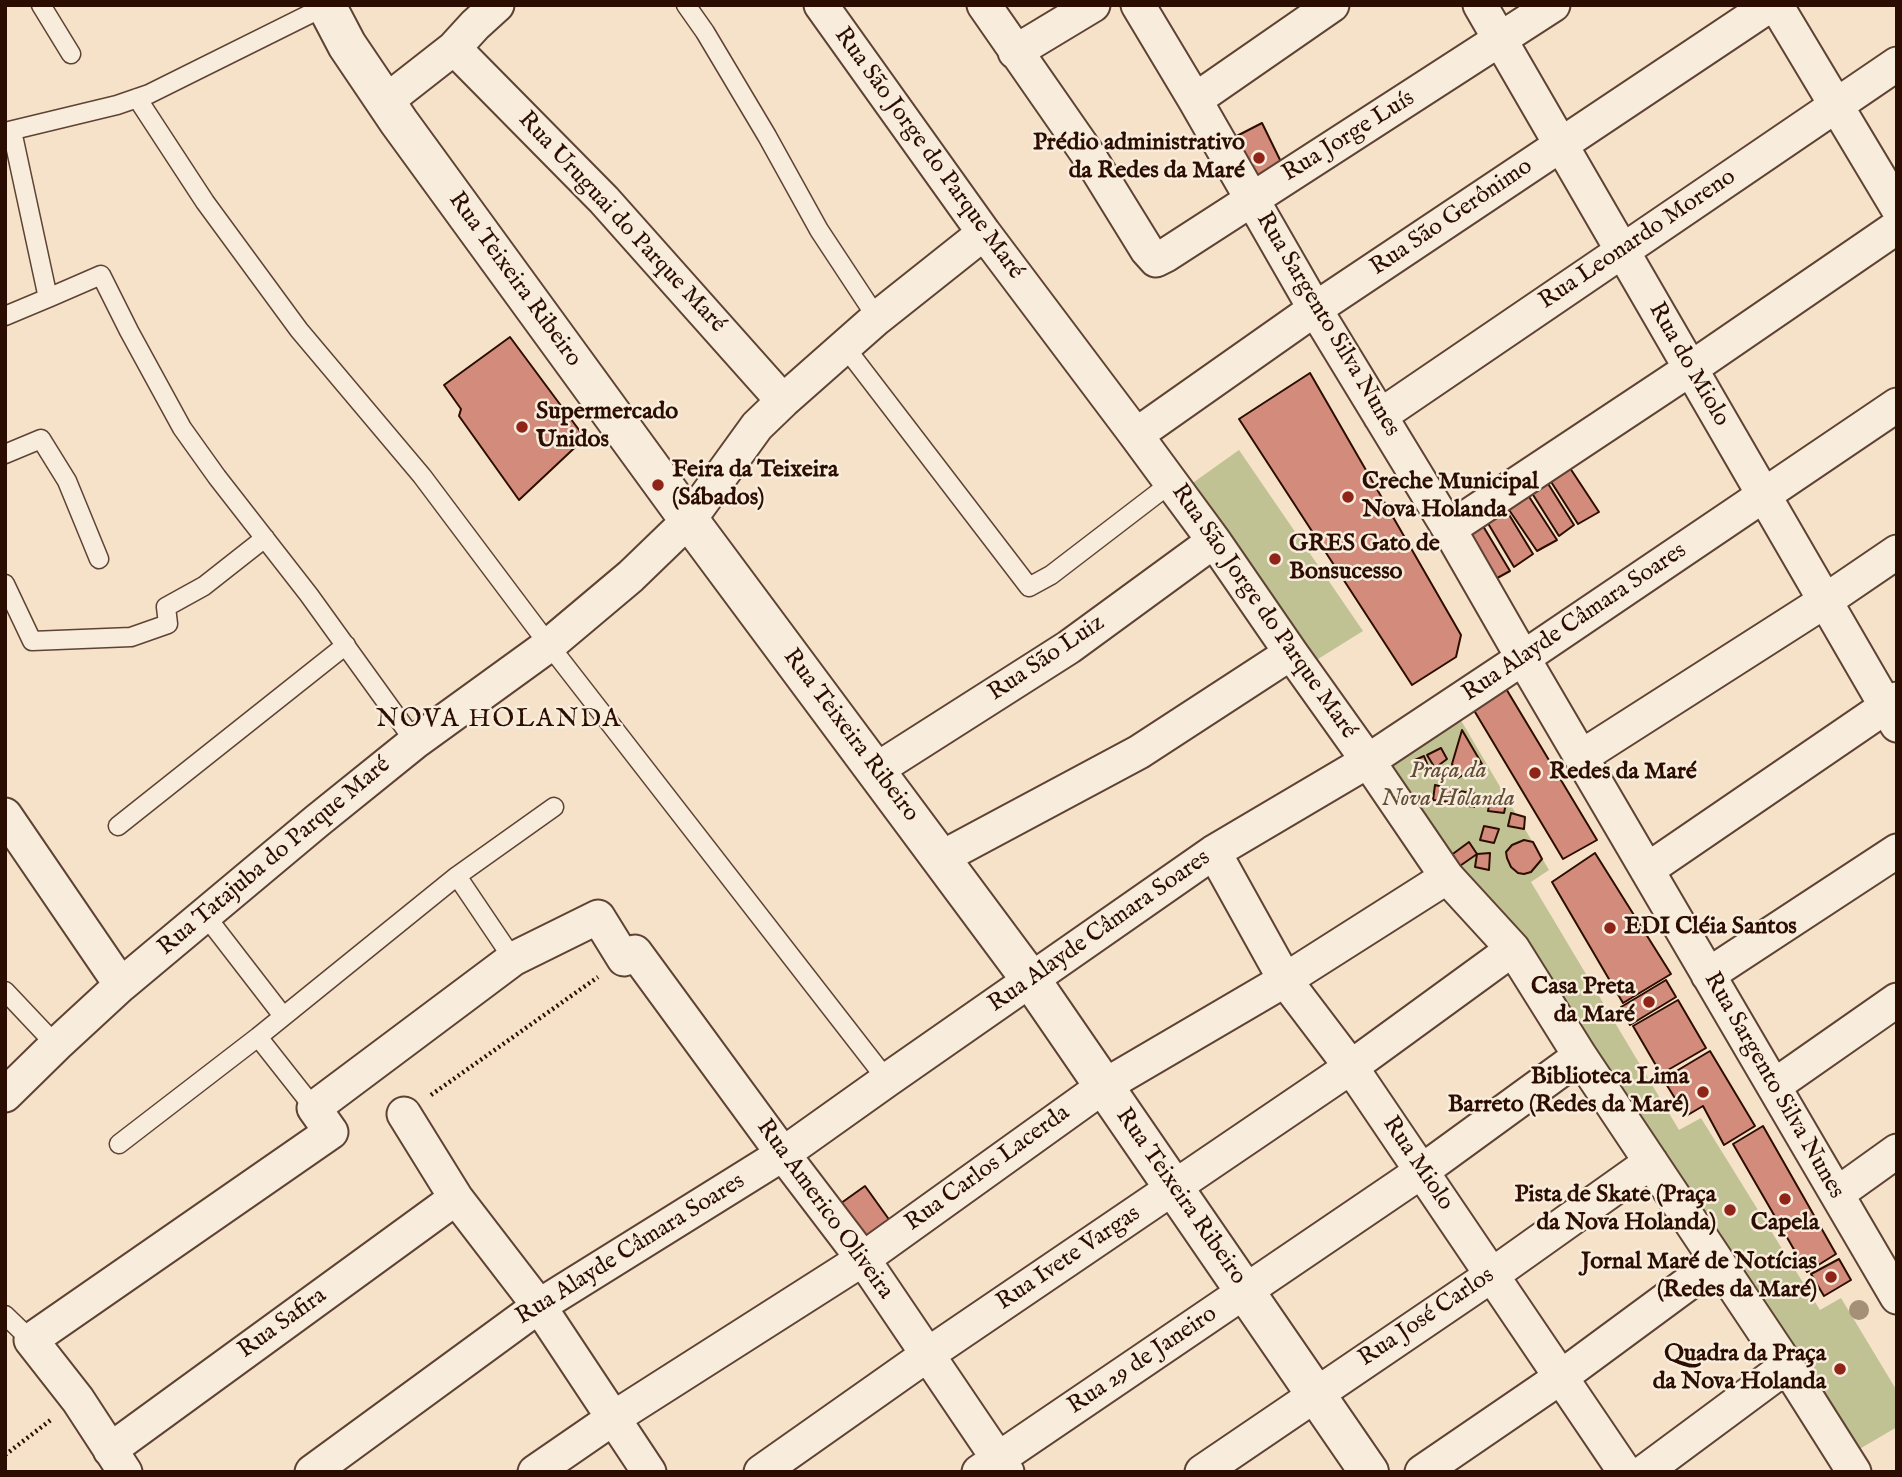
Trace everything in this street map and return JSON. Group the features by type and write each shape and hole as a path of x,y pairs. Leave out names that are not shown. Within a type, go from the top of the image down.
{"street":[{"path":"385,102 454,48 497,5"},
{"name":"Rua São Jorge do Parque Maré","path":"821,5 984,233 1214,541 1447,877 1513,949 1580,1056 1787,1366 1854,1472"},
{"path":"984,5 1015,52 1093,5"},
{"name":"Rua Sargento Silva Nunes","path":"1138,5 1315,309 1449,528 1897,1297"},
{"path":"1195,100 1332,5"},
{"name":"Rua do Miolo","path":"1480,5 1825,601 1893,710"},
{"name":"Rua Jorge Luís","path":"1015,52 1089,156 1147,250 1156,260 1553,5"},
{"name":"Rua São Gerônimo","path":"1136,435 1315,309 1770,5"},
{"path":"1776,5 1897,207"},
{"name":"Rua Teixeira Ribeiro","path":"326,6 347,45 385,102 689,520 1031,980 1370,1472"},
{"name":"Rua Uruguai do Parque Maré","path":"454,48 604,200 783,401"},
{"name":"Rua Leonardo Moreno","path":"1380,416 1897,64"},
{"path":"1449,528 1690,369 1897,227"},
{"name":"Rua Tatajuba do Parque Maré","path":"5,1095 121,985 317,821 415,743 549,645 631,576 689,520 757,426 809,376 877,318 984,233"},
{"name":"Rua Alayde Câmara Soares","path":"312,1472 539,1306 783,1154 1214,852 1368,761 1897,405"},
{"name":"Rua São Luiz","path":"876,770 1069,647 1214,541"},
{"path":"1581,757 1897,552"},
{"path":"941,858 1139,752 1291,653"},
{"path":"1647,870 1893,710"},
{"path":"5,815 121,985"},
{"path":"1708,975 1897,851"},
{"name":"Rua Miolo","path":"1214,852 1285,980 1351,1067 1625,1472"},
{"name":"Rua Carlos Lacerda","path":"535,1472 612,1419 863,1259 1104,1086 1285,980 1447,877"},
{"name":"Rua Americo Oliveira","path":"513,959 598,917 863,1259 927,1355 994,1467"},
{"name":"Rua Ivete Vargas","path":"761,1472 927,1355 1351,1067 1513,949"},
{"path":"117,1461 78,1400 31,1340 331,1132 314,1108 513,959"},
{"path":"1773,1087 1897,1000"},
{"name":"Rua 29 de Janeiro","path":"994,1467 1422,1171 1580,1056"},
{"path":"404,1114 456,1198 539,1306 649,1472"},
{"path":"1837,1194 1897,1151"},
{"name":"Rua José Carlos","path":"1202,1472 1492,1275 1651,1162"},
{"name":"Rua Safira","path":"117,1461 456,1198"},
{"path":"1422,1472 1561,1377 1717,1262"},
{"path":"1644,1472 1787,1366"}],"lane":[{"path":"41,5 71,54"},
{"path":"686,5 767,136 819,230 877,318"},
{"path":"48,298 9,131 117,105 149,94 326,6"},
{"path":"137,98 205,202 299,330 422,476 549,645 887,1080"},
{"path":"5,316 101,275 182,428 346,645 415,743"},
{"path":"845,347 1029,587 1051,575 1171,483"},
{"path":"5,454 41,439 67,481 99,559"},
{"path":"5,584 32,641 131,637 168,624 166,607 204,586 265,538"},
{"path":"118,826 346,645"},
{"path":"119,1144 258,1037 457,876 554,807"},
{"path":"457,876 513,959"},
{"path":"205,915 283,1016"},
{"path":"5,991 56,1045"},
{"path":"258,1037 314,1108"},
{"path":"5,1315 31,1340"}],"path":[{"path":"404,1114 629,955"},
{"path":"5,1455 78,1400"}],"green space":[{"name":"GRES Gato de Bonsucesso","path":"1239,450 1363,631 1310,664 1187,487"},
{"name":"Praça da Nova Holanda","path":"1459,717 1549,870 1531,882 1679,1130 1701,1118 1820,1310 1841,1298 1897,1391 1897,1427 1851,1454 1381,765"}],"building":[{"name":"Prédio administrativo da Redes da Maré","path":"1262,123 1284,168 1255,184 1229,140"},
{"name":"Supermercado Unidos","path":"510,337 585,438 519,500 459,416 461,409 444,385"},
{"name":"Creche Municipal Nova Holanda","path":"1310,373 1461,635 1456,657 1412,685 1239,419"},
{"path":"1568,465 1599,512 1578,524 1548,477"},
{"path":"1547,482 1574,525 1559,536 1530,490"},
{"path":"1526,492 1557,540 1537,551 1505,504"},
{"path":"1505,508 1533,554 1514,567 1486,520"},
{"path":"1483,526 1510,571 1490,582 1465,539"},
{"name":"Redes da Maré","path":"1505,687 1597,840 1563,859 1472,707"},
{"path":"1462,730 1482,764 1458,778 1452,764"},
{"path":"1441,748 1447,759 1435,768 1427,755"},
{"path":"1424,756 1428,766 1420,769 1415,760"},
{"path":"1435,785 1452,789 1450,802 1433,800"},
{"path":"1460,791 1476,794 1474,807 1458,804"},
{"path":"1491,796 1507,799 1504,813 1488,811"},
{"path":"1511,813 1525,817 1524,829 1508,826"},
{"path":"1484,826 1499,829 1494,843 1480,840"},
{"path":"1524,840 1533,842 1542,859 1531,872 1524,874 1511,867 1506,852 1512,845"},
{"path":"1469,842 1477,854 1457,868 1450,856"},
{"path":"1490,853 1489,870 1475,867 1477,854"},
{"name":"EDI Cléia Santos","path":"1595,853 1671,974 1623,1003 1552,882"},
{"name":"Casa Preta da Maré","path":"1666,980 1676,997 1630,1025 1621,1007"},
{"path":"1678,1000 1706,1048 1661,1074 1633,1026"},
{"name":"Biblioteca Lima Barreto (Redes da Maré)","path":"1710,1051 1755,1126 1724,1145 1703,1106 1686,1116 1663,1079"},
{"name":"Capela","path":"1763,1126 1836,1254 1807,1272 1733,1144"},
{"path":"865,1186 893,1225 866,1245 837,1206"},
{"name":"Jornal Maré de Notícias (Redes da Maré)","path":"1839,1259 1851,1280 1824,1296 1811,1274"}],"place":[{"name":"Prédio administrativo da Redes da Maré","path":"1259,158"},
{"name":"Supermercado Unidos","path":"522,427"},
{"name":"Feira da Teixeira (Sábados)","path":"658,485"},
{"name":"Creche Municipal Nova Holanda","path":"1348,497"},
{"name":"GRES Gato de Bonsucesso","path":"1275,559"},
{"name":"Redes da Maré","path":"1535,773"},
{"name":"EDI Cléia Santos","path":"1610,928"},
{"name":"Casa Preta da Maré","path":"1649,1002"},
{"name":"Biblioteca Lima Barreto (Redes da Maré)","path":"1703,1092"},
{"name":"Capela","path":"1785,1199"},
{"name":"Pista de Skate (Praça da Nova Holanda)","path":"1730,1210"},
{"name":"Jornal Maré de Notícias (Redes da Maré)","path":"1831,1277"},
{"name":"Quadra da Praça da Nova Holanda","path":"1840,1369"}],"district":[{"name":"NOVA HOLANDA","path":"499,721"}]}
